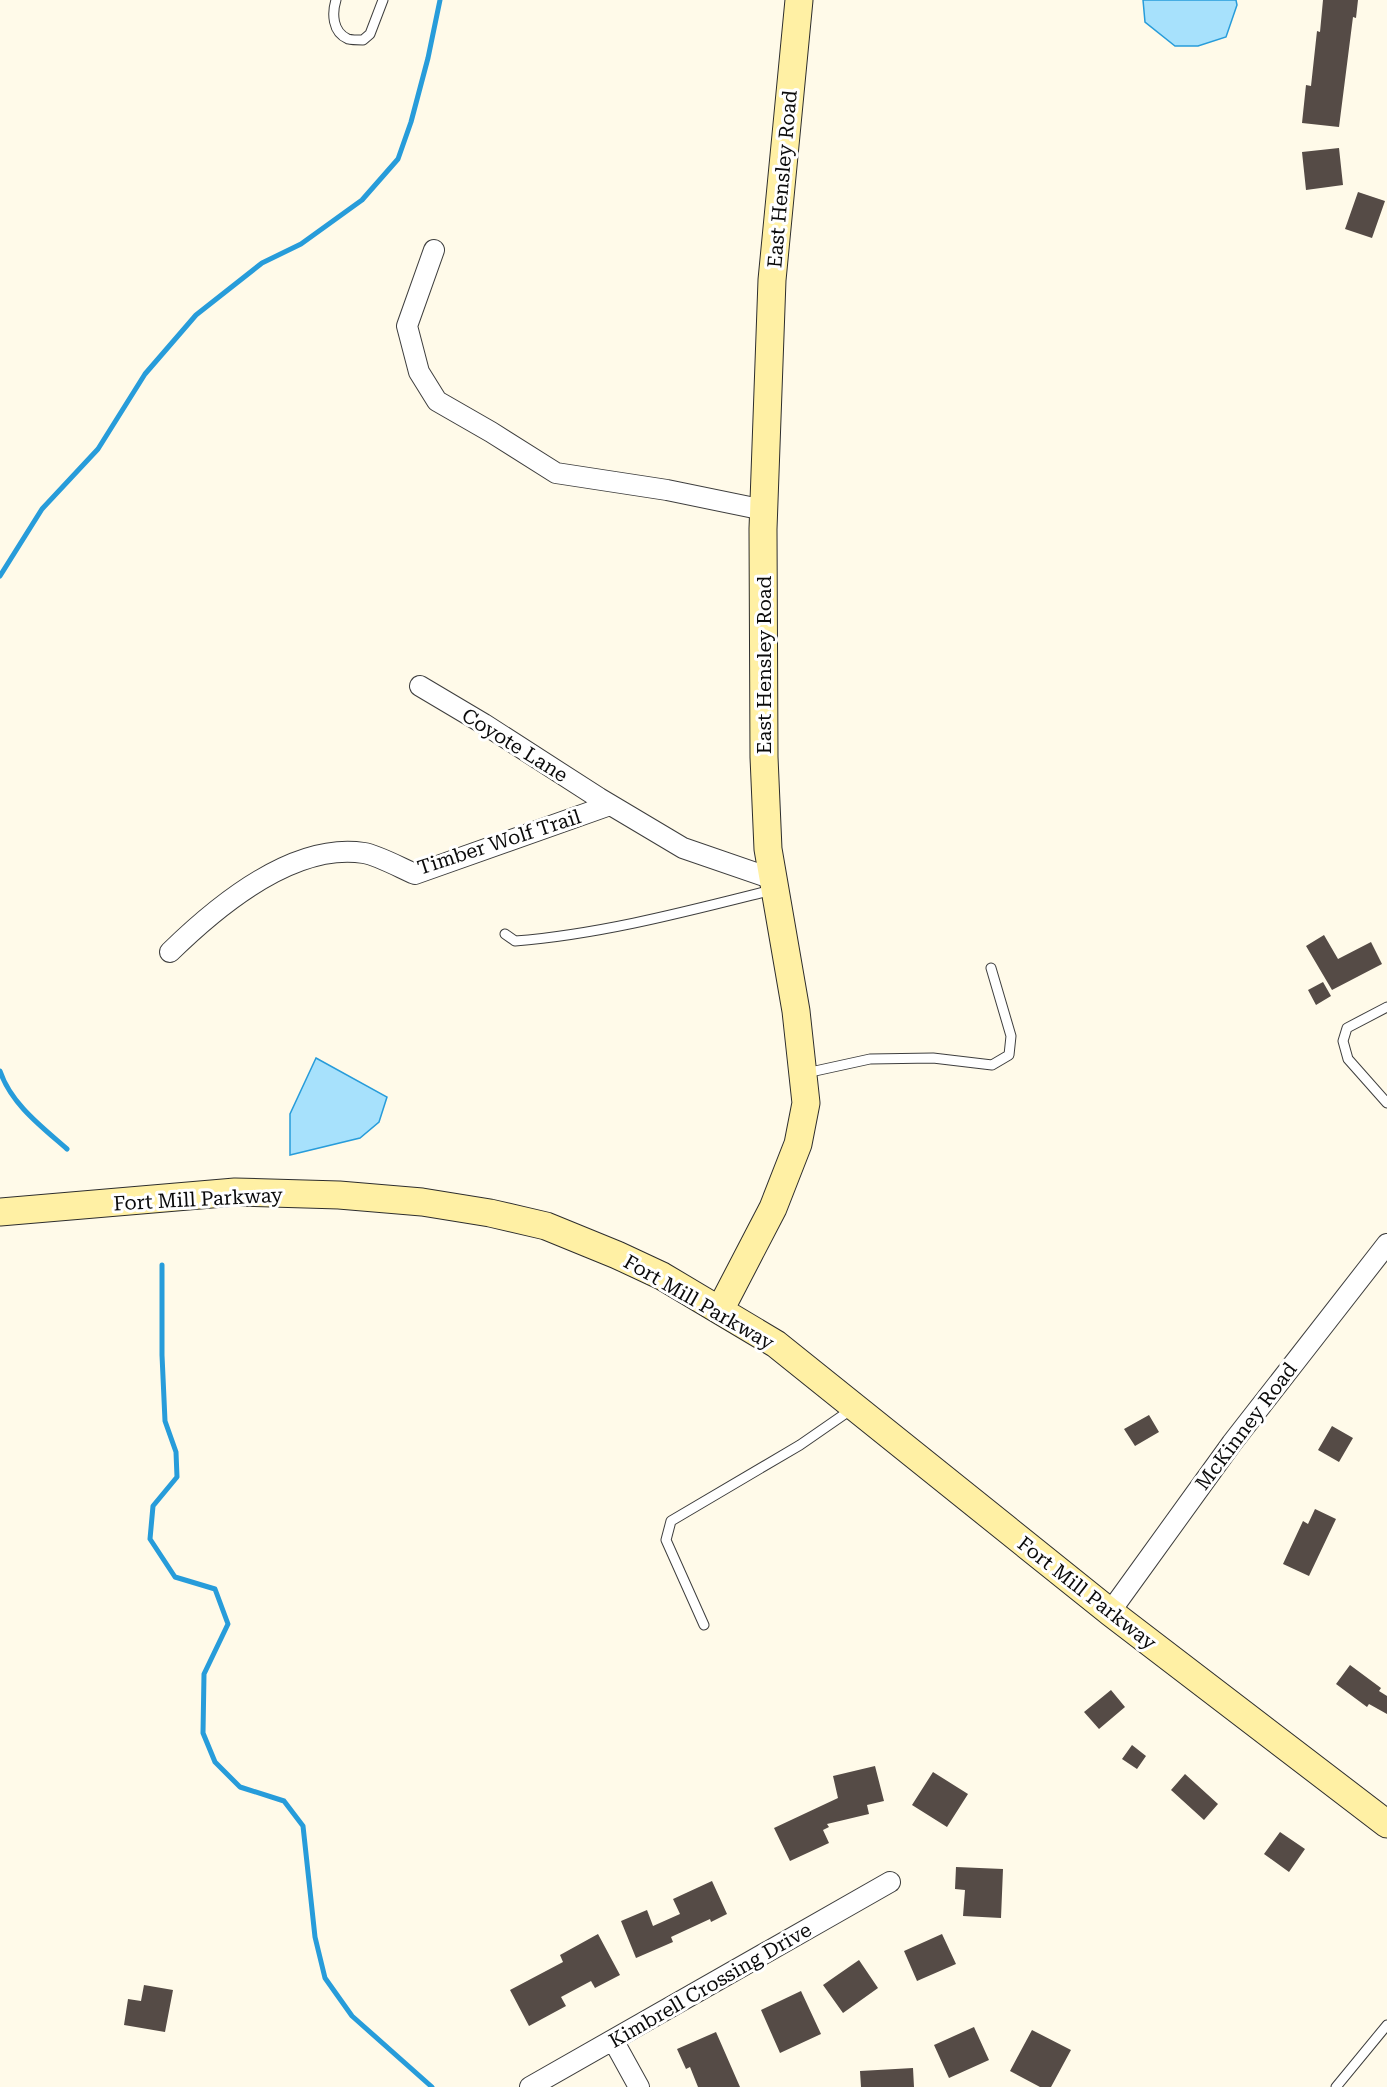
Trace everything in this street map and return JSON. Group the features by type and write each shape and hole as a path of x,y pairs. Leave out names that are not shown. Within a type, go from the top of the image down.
{"main road":[{"name":"East Hensley Road","path":"720,1310 773,1208 798,1144 806,1103 796,1011 768,849 764,757 764,510 772,280 799,0"},
{"name":"Fort Mill Parkway","path":"0,1212 235,1192 339,1195 422,1202 490,1213 546,1226 662,1276 776,1344 1110,1612 1387,1824"}],"street":[{"path":"434,250 407,326 419,372 437,401 556,473 667,490 764,510"},
{"name":"Coyote Lane","path":"420,686 683,848 774,884"},
{"name":"Timber Wolf Trail","path":"170,952 195,927 234,898 276,872 309,857 342,852 366,853 415,874 610,805"},
{"name":"McKinney Road","path":"1110,1612 1232,1443 1387,1244"},
{"name":"Kimbrell Crossing Drive","path":"530,2087 890,1882"},
{"path":"613,2040 639,2087"}],"lane":[{"path":"336,0 333,12 337,30 348,39 363,40 370,34 383,0"},
{"path":"505,934 515,941 597,930 710,906 774,884"},
{"path":"804,1074 870,1059 933,1058 992,1065 1009,1055 1011,1036 991,968"},
{"path":"1387,1007 1347,1028 1343,1041 1348,1059 1387,1103"},
{"path":"704,1625 666,1540 671,1521 800,1445 854,1407"},
{"path":"1335,2087 1387,2025"}],"water":[{"path":"1143,0 1236,0 1237,5 1226,37 1198,46 1175,46 1145,22"},
{"path":"316,1058 387,1097 379,1122 360,1138 290,1155 290,1114"}],"building":[{"path":"1323,0 1358,0 1356,18 1353,17 1339,127 1302,123 1306,85 1311,86"},
{"path":"1339,148 1343,185 1306,190 1302,152"},
{"path":"1358,192 1385,201 1372,238 1345,229"},
{"path":"1324,935 1338,959 1371,942 1382,964 1332,990 1306,946"},
{"path":"1323,982 1331,996 1316,1005 1308,990"},
{"path":"1149,1415 1159,1432 1135,1446 1124,1429"},
{"path":"1332,1426 1353,1438 1339,1462 1318,1450"},
{"path":"1315,1509 1336,1519 1309,1576 1283,1564 1303,1521 1308,1524"},
{"path":"1350,1665 1381,1688 1379,1691 1387,1696 1387,1714 1369,1704 1367,1707 1336,1684"},
{"path":"1111,1690 1125,1707 1099,1729 1084,1712"},
{"path":"1132,1745 1146,1756 1137,1769 1122,1759"},
{"path":"875,1766 884,1801 867,1805 869,1814 827,1824 829,1827 823,1830 829,1843 790,1861 774,1828 838,1798 833,1776"},
{"path":"933,1772 968,1794 947,1827 912,1805"},
{"path":"1185,1774 1218,1804 1204,1820 1171,1790"},
{"path":"1280,1832 1305,1849 1289,1872 1264,1854"},
{"path":"956,1867 1003,1869 1001,1918 963,1916 965,1890 955,1889"},
{"path":"712,1881 727,1914 711,1922 710,1919 671,1937 673,1942 636,1958 621,1921 647,1910 653,1926 680,1914 673,1899"},
{"path":"598,1934 620,1975 595,1988 591,1981 561,1997 566,2006 529,2026 510,1990 563,1962 560,1955"},
{"path":"942,1934 956,1964 917,1981 904,1951"},
{"path":"859,1960 878,1988 843,2013 823,1985"},
{"path":"144,1985 173,1990 165,2032 124,2025 128,1999 141,2001"},
{"path":"801,1991 821,2034 780,2053 761,2010"},
{"path":"974,2027 989,2060 949,2078 934,2045"},
{"path":"1032,2030 1071,2050 1051,2087 1040,2087 1010,2071"},
{"path":"716,2032 740,2087 698,2087 690,2067 686,2069 677,2049"},
{"path":"913,2068 914,2087 861,2087 860,2071"}],"waterway":[{"path":"0,576 42,509 98,449 145,374 196,315 262,263 301,244 362,200 398,159 411,122 428,58 440,0"},
{"path":"0,1071 19,1104 67,1149"},
{"path":"162,1265 165,1421 176,1452 177,1477 153,1506 150,1539 175,1577 215,1589 228,1624 204,1674 203,1733 215,1762 240,1787 284,1801 303,1826 315,1937 325,1978 352,2016 432,2087"}]}
